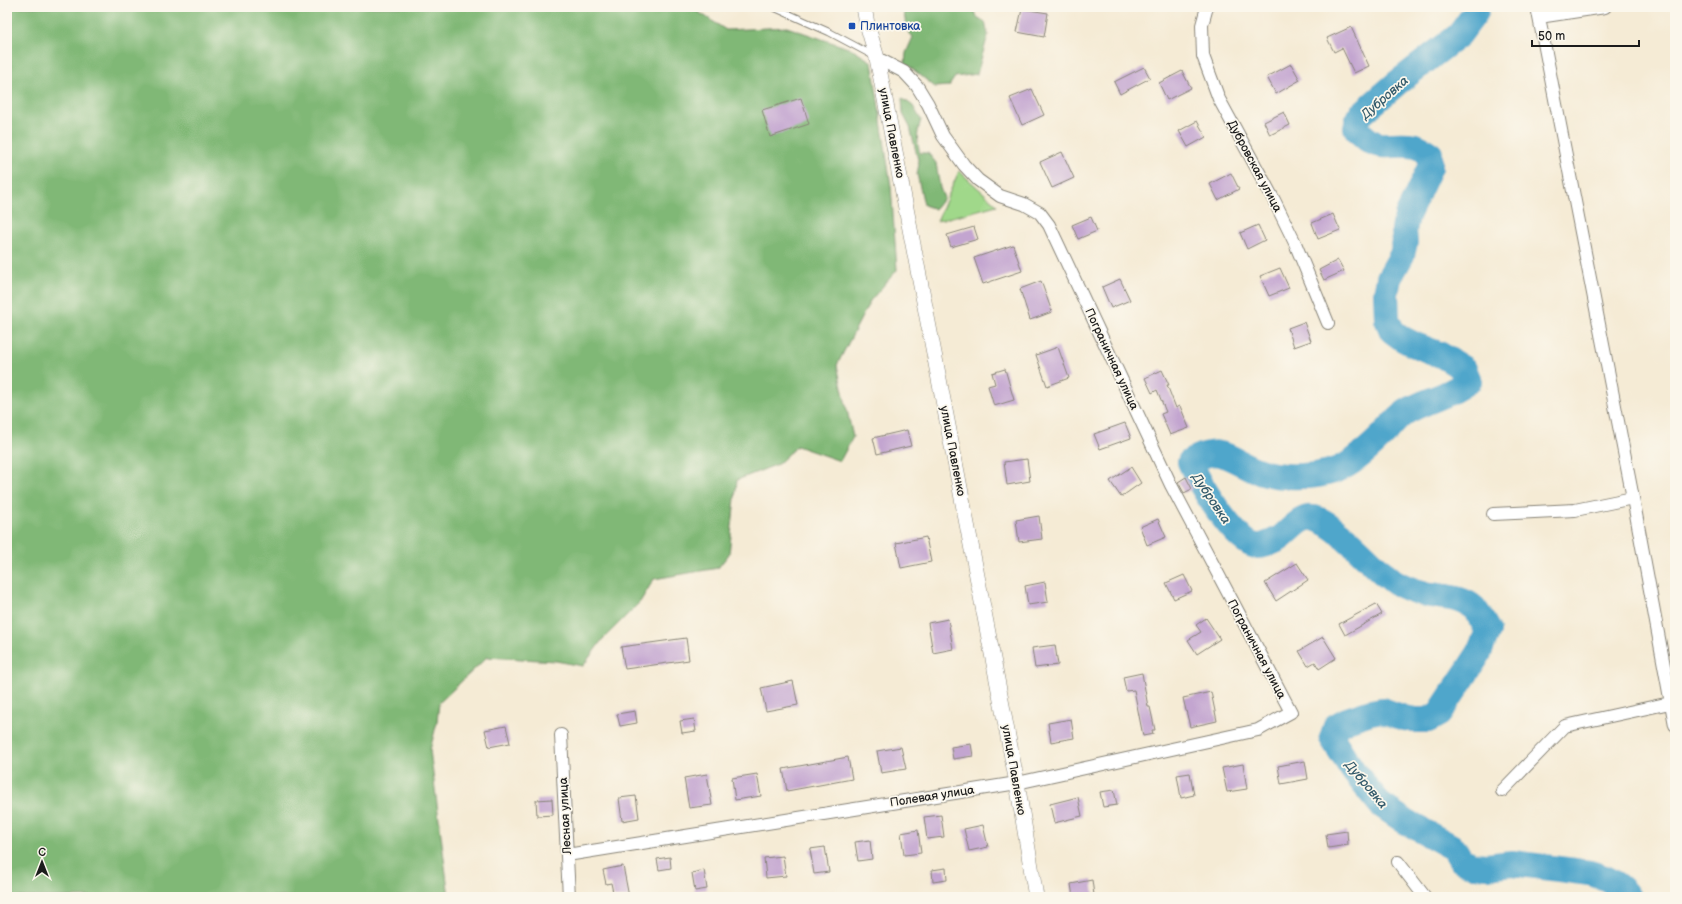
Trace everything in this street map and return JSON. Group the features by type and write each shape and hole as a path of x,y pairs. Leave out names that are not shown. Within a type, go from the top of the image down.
{"street":[{"name":"улица Павленко","path":"864,7 867,24 877,58 1017,783 1036,897"},
{"name":"Дубровская улица","path":"1207,7 1202,25 1203,56 1219,99 1274,200 1295,243 1328,323"},
{"path":"1605,7 1538,12 1633,498 1675,725"},
{"name":"Пограничная улица","path":"877,58 904,72 917,86 928,104 943,136 978,180 1000,196 1024,204 1040,214 1049,225 1171,485 1291,712"},
{"path":"1493,514 1575,510 1633,498"},
{"path":"1502,791 1566,726 1670,703"},
{"name":"Полевая улица","path":"567,855 1017,783 1258,730 1291,712"},
{"name":"Лесная улица","path":"561,734 569,897"},
{"path":"1398,862 1425,897"}],"lane":[{"path":"773,7 829,32 877,58"}],"green space":[{"path":"7,7 691,7 726,30 787,27 851,49 872,62 891,186 897,270 870,301 837,365 853,437 840,461 797,446 778,464 737,480 729,554 718,568 654,579 640,602 602,640 583,666 556,661 487,657 439,703 437,722 430,750 449,897 7,897"},
{"path":"903,7 973,7 978,19 985,22 988,35 977,74 955,77 949,86 935,87 905,63 906,53 913,37 908,31"},
{"path":"902,98 913,106 921,120 918,136 920,153 928,153 936,163 940,188 944,198 935,209 924,205 917,174 919,164 910,127 903,114"},
{"path":"959,171 997,205 937,221"}],"building":[{"path":"1022,9 1048,13 1044,37 1017,32"},
{"path":"1351,27 1369,66 1354,73 1342,48 1334,52 1327,38"},
{"path":"1291,64 1300,80 1276,94 1267,77"},
{"path":"1144,67 1150,78 1120,94 1114,82"},
{"path":"1182,71 1191,88 1167,100 1159,83"},
{"path":"1032,89 1044,115 1022,125 1010,98"},
{"path":"801,98 809,124 770,137 762,110"},
{"path":"1284,112 1290,125 1270,135 1264,122"},
{"path":"1197,121 1206,137 1188,147 1179,131"},
{"path":"1062,152 1074,178 1052,188 1040,162"},
{"path":"1231,173 1239,189 1218,200 1210,184"},
{"path":"1333,214 1340,230 1318,239 1312,223"},
{"path":"1091,217 1097,231 1078,239 1072,225"},
{"path":"1258,225 1265,240 1247,249 1240,233"},
{"path":"974,227 978,239 951,247 947,235"},
{"path":"1013,245 1022,271 983,284 974,258"},
{"path":"1338,260 1344,271 1324,280 1319,270"},
{"path":"1280,268 1289,288 1269,296 1260,276"},
{"path":"1120,279 1130,300 1111,308 1102,287"},
{"path":"1041,281 1052,312 1030,320 1020,289"},
{"path":"1304,322 1311,341 1294,347 1288,328"},
{"path":"1058,347 1069,378 1047,386 1036,355"},
{"path":"1005,369 1014,400 994,406 988,386 995,384 992,373"},
{"path":"1162,370 1169,385 1167,385 1176,408 1180,406 1189,428 1170,435 1161,414 1166,412 1157,390 1152,393 1145,378"},
{"path":"1125,423 1131,438 1100,449 1094,434"},
{"path":"907,430 911,446 877,454 873,438"},
{"path":"1027,459 1030,481 1007,485 1004,462"},
{"path":"1131,467 1141,483 1121,497 1110,481"},
{"path":"1186,477 1192,489 1184,493 1178,482"},
{"path":"1039,516 1042,539 1019,542 1016,520"},
{"path":"1158,519 1166,537 1147,545 1140,527"},
{"path":"926,537 931,562 901,568 896,543"},
{"path":"1297,563 1308,580 1276,601 1265,583"},
{"path":"1184,575 1192,591 1174,599 1166,583"},
{"path":"1045,582 1048,602 1028,605 1025,586"},
{"path":"1376,604 1382,614 1345,635 1339,624"},
{"path":"1206,618 1220,639 1197,654 1188,640 1201,632 1196,625"},
{"path":"948,619 953,649 933,653 928,623"},
{"path":"1323,637 1336,658 1319,669 1315,662 1308,666 1299,651"},
{"path":"686,638 689,660 625,669 621,647"},
{"path":"1055,645 1058,665 1035,668 1032,648"},
{"path":"1142,673 1148,707 1150,707 1155,730 1152,730 1153,734 1143,736 1134,690 1126,691 1123,677"},
{"path":"793,681 798,705 766,711 761,688"},
{"path":"1211,692 1217,721 1190,727 1183,698"},
{"path":"635,711 637,723 620,726 617,714"},
{"path":"694,719 696,731 682,733 680,721"},
{"path":"1071,719 1074,738 1051,742 1048,723"},
{"path":"506,726 510,743 489,747 485,730"},
{"path":"971,744 973,756 953,759 951,747"},
{"path":"901,747 906,769 881,773 877,751"},
{"path":"848,757 852,779 787,791 783,769"},
{"path":"1305,761 1308,779 1281,784 1278,766"},
{"path":"1243,764 1247,789 1227,792 1222,768"},
{"path":"1190,773 1194,795 1181,798 1177,775"},
{"path":"707,774 712,805 689,808 684,778"},
{"path":"757,774 761,796 735,800 732,778"},
{"path":"1114,790 1117,805 1103,807 1100,792"},
{"path":"636,796 639,818 622,821 619,798"},
{"path":"1078,797 1082,816 1054,823 1050,804"},
{"path":"552,799 553,815 537,816 536,800"},
{"path":"941,815 944,837 927,839 924,817"},
{"path":"983,825 988,847 969,851 964,829"},
{"path":"918,830 921,853 904,855 901,833"},
{"path":"1347,831 1348,845 1328,848 1326,834"},
{"path":"870,840 872,859 858,861 855,842"},
{"path":"825,847 829,872 814,874 810,849"},
{"path":"783,856 786,876 766,878 764,858"},
{"path":"670,857 671,868 659,870 657,859"},
{"path":"623,866 629,897 614,897 611,883 606,884 603,870"},
{"path":"946,868 947,880 933,882 932,870"},
{"path":"704,870 707,889 695,891 692,873"},
{"path":"1092,880 1094,895 1073,897 1071,884"}],"waterway":[{"name":"Дубровка","path":"1477,7 1476,12 1459,35 1397,83 1359,116 1356,128 1371,142 1384,145 1416,146 1430,154 1430,167 1407,216 1404,230 1405,242 1402,255 1389,278 1386,293 1387,319 1392,331 1403,339 1441,355 1464,369 1469,381 1451,392 1406,412 1397,419 1366,451 1348,465 1338,470 1315,475 1283,476 1259,471 1230,457 1216,453 1200,457 1190,462 1218,510 1228,523 1247,542 1256,546 1268,544 1279,539 1304,519 1314,518 1331,526 1340,533 1396,583 1429,595 1462,601 1474,608 1478,613 1488,631 1478,655 1439,714 1428,720 1416,720 1404,718 1382,710 1347,720 1336,726 1332,738 1354,772 1381,805 1403,820 1454,848 1461,860 1473,865 1487,866 1512,863 1590,873 1621,888 1628,897"}],"place":[{"name":"Плинтовка","path":"852,26"}]}
